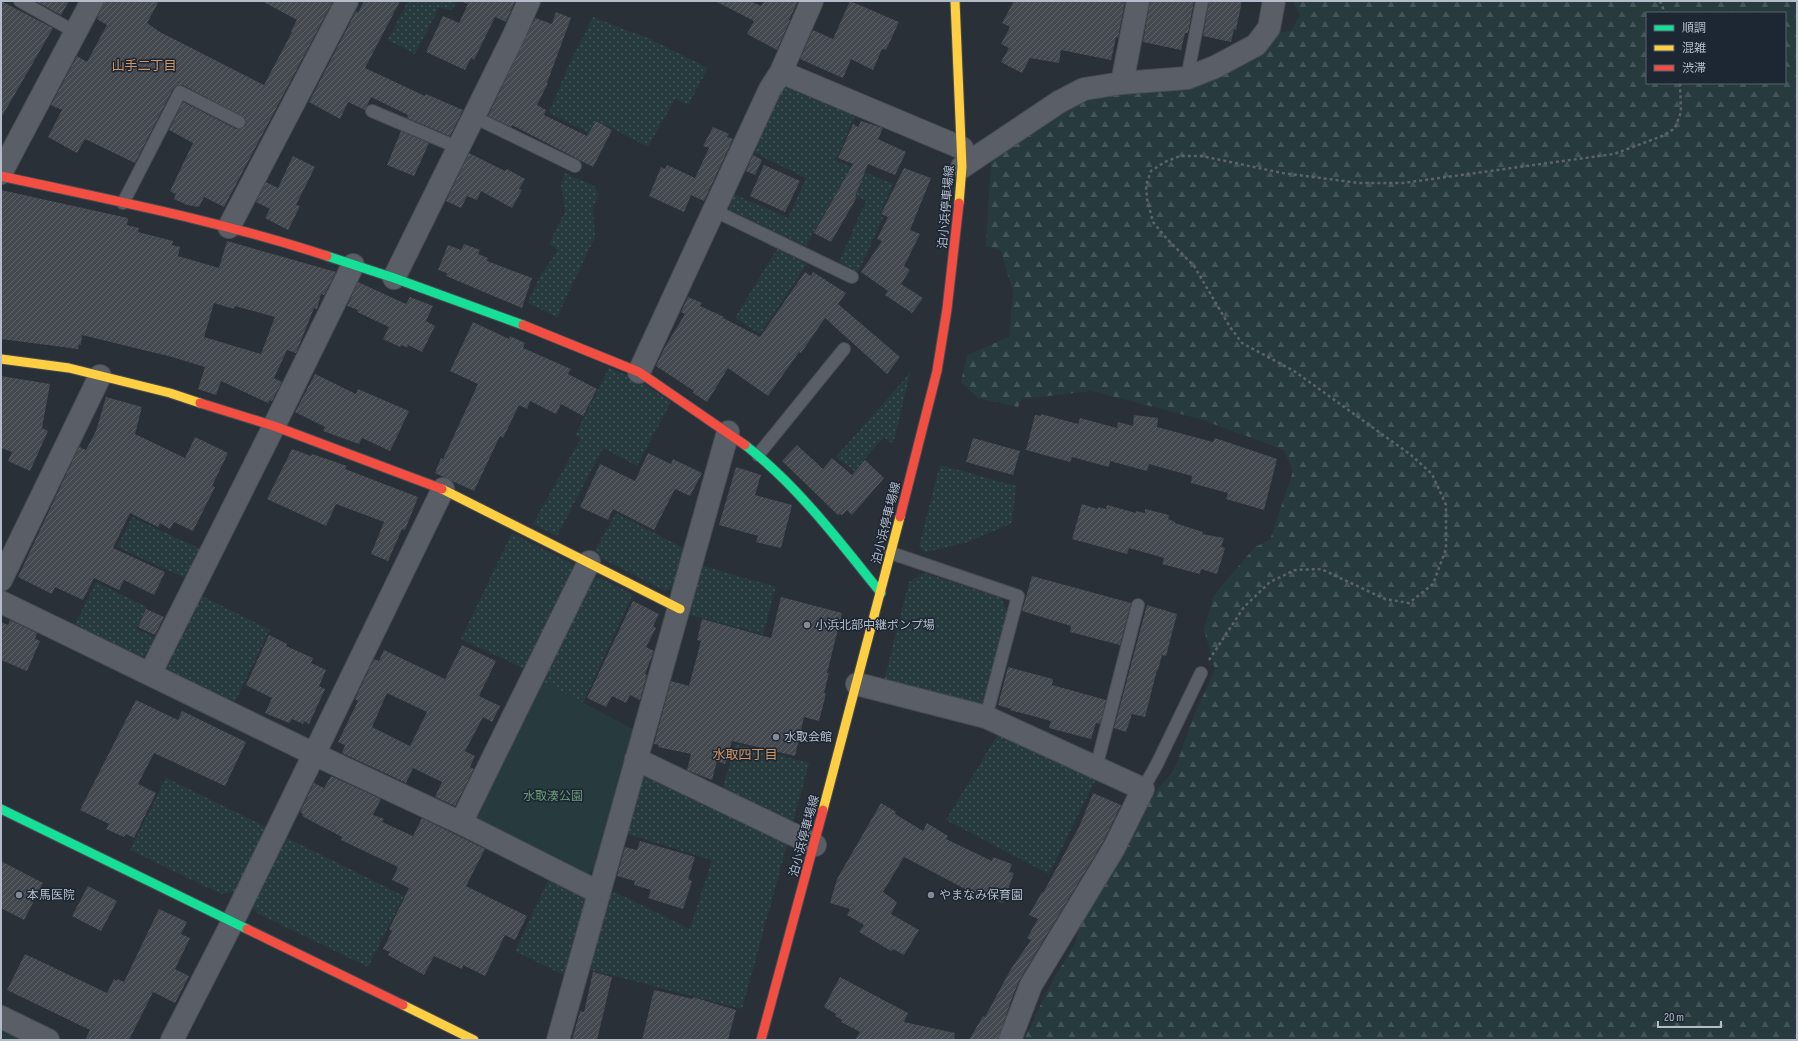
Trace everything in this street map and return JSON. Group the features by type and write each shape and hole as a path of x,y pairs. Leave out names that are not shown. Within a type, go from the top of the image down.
{"street":[{"path":"92,1 1,174 229,227 288,243 394,278 529,327 639,372 728,432 758,455 807,503 880,593"},
{"path":"229,227 347,1"},
{"path":"394,278 459,148 529,1"},
{"path":"639,372 770,89 781,72 812,1"},
{"name":"泊小浜停車場線","path":"761,1040 858,684 937,371 955,246 962,158 955,1"},
{"path":"1122,83 1138,1"},
{"path":"781,72 962,158 1084,89 1122,83 1187,78 1215,67 1256,45 1269,28 1274,1"},
{"path":"150,674 353,265"},
{"path":"1,359 69,368 170,393 274,426 442,489 680,609"},
{"path":"1,580 100,376"},
{"path":"558,1040 598,892 680,609 699,532 728,432"},
{"path":"172,1040 233,921 442,489"},
{"path":"461,823 588,562"},
{"path":"1,602 314,754 461,823 598,892"},
{"path":"858,684 986,718 1143,789 1114,848 1031,985 1010,1040"},
{"path":"636,759 815,845"},
{"path":"1,808 474,1040"},
{"path":"1,1017 48,1040"}],"lane":[{"path":"20,1 75,32"},
{"path":"1187,78 1202,1"},
{"path":"123,203 180,92 239,122"},
{"path":"372,111 459,148"},
{"path":"474,117 575,166"},
{"path":"714,210 852,277"},
{"path":"758,455 844,350"},
{"path":"891,553 1018,596 986,718"},
{"path":"1096,768 1138,605"},
{"path":"1143,789 1157,764 1201,673"}],"path":[{"path":"1660,1 1665,12"},
{"path":"1201,673 1244,607 1270,582 1295,570 1321,569 1385,600 1410,603 1433,584 1446,550 1446,506 1432,474 1411,455 1294,371 1242,344 1230,327 1194,266 1154,222 1147,199 1146,185 1152,171 1165,162 1180,156 1202,156 1282,173 1358,182 1403,183 1614,154 1665,135 1675,128 1681,112 1680,84"}],"green space":[{"path":"408,1 457,1 452,10 439,8 415,54 388,40"},
{"path":"1293,1 1797,1 1797,1040 1024,1040 1049,987 1076,942 1079,926 1108,881 1148,800 1171,774 1178,760 1194,715 1215,670 1204,629 1214,595 1255,547 1270,540 1293,471 1284,450 1200,419 1092,391 1022,399 1018,407 978,398 961,382 967,355 1009,337 1013,292 1001,251 986,246 991,159 1081,100 1121,91 1278,33 1291,31 1300,15"},
{"path":"593,17 650,39 708,68 688,105 675,99 648,147 596,120 589,133 549,113 570,62"},
{"path":"787,85 855,115 836,160 893,184 880,214 883,218 858,272 839,262 866,201 840,186 806,246 730,210 726,197 729,192 788,218 806,178 749,150 778,88"},
{"path":"565,173 594,186 599,194 593,207 595,237 557,317 528,303 539,278 558,250 549,244 565,212 561,184"},
{"path":"777,249 807,264 760,334 735,318"},
{"path":"609,368 638,380 671,402 637,466 603,448 557,536 533,524 581,438 575,435"},
{"path":"910,373 893,444 884,437 854,471 836,457"},
{"path":"940,465 1016,486 1012,523 968,542 926,552 919,546"},
{"path":"616,513 685,549 680,585 665,591 593,554"},
{"path":"132,517 202,550 187,579 117,547"},
{"path":"512,533 573,564 574,570 525,669 461,639"},
{"path":"700,565 776,587 763,634 686,614"},
{"path":"924,573 1001,598 1007,612 986,699 975,706 884,681 909,582"},
{"path":"601,578 633,594 583,703 542,681 591,579"},
{"path":"96,582 147,607 136,629 159,639 152,653 138,660 73,629"},
{"path":"200,595 270,630 233,706 168,675 165,666"},
{"name":"水取湊公園","path":"542,681 635,730 595,869 581,878 474,820"},
{"path":"998,734 1096,779 1049,874 946,820"},
{"path":"735,744 809,763 792,825 722,791"},
{"path":"649,774 788,841 742,1009 587,969 609,889 690,929 712,860 624,833 639,780"},
{"path":"166,778 266,827 234,892 221,894 130,850"},
{"path":"283,836 404,896 368,967 257,913 250,902"},
{"path":"551,874 585,894 586,900 566,976 515,951"},
{"path":"1,1026 29,1040 1,1040"}],"building":[{"path":"1,1 53,28 1,118"},
{"path":"35,1 69,1 61,15"},
{"path":"104,1 159,1 147,23 160,32 264,85 297,20 262,1 333,1 224,207 204,197 199,207 187,205 174,199 176,194 170,191 193,143 169,130 183,102 236,129 243,128 246,125 245,118 183,85 176,86 173,89 135,163 85,139 77,153 48,137 62,110 51,105 77,56 87,62 107,25 97,19"},
{"path":"364,1 400,1 365,68 425,96 426,94 463,110 450,136 407,118 408,115 371,97 365,110 348,102 340,119 309,102 356,11 358,13"},
{"path":"460,1 515,1 506,22 495,17 474,60 471,58 465,70 426,52 443,16 459,23 468,4"},
{"path":"715,1 750,1 761,6 764,1 798,1 777,50 747,34 754,21"},
{"path":"850,1 899,22 886,50 882,49 873,70 851,59 843,78 800,59 813,30 833,39"},
{"path":"1014,1 1125,1 1118,38 1116,37 1111,60 1061,50 1059,63 1030,58 1022,73 1001,62 1009,48 1001,44 1010,27 1002,23"},
{"path":"1150,1 1194,1 1188,33 1185,33 1181,50 1143,42"},
{"path":"1209,1 1242,1 1236,30 1234,29 1231,42 1203,36"},
{"path":"556,12 571,18 548,83 537,105 546,110 544,115 587,136 596,121 612,130 593,167 512,125 511,127 488,116 535,18 552,24"},
{"path":"861,121 883,128 878,139 906,152 895,175 868,164 855,196 857,197 831,242 814,233 853,164 838,158 853,124 858,127"},
{"path":"713,127 729,134 727,137 733,139 704,201 691,195 684,212 649,196 661,167 665,169 667,165 695,178 709,148 703,146"},
{"path":"401,131 429,143 414,176 387,165"},
{"path":"469,153 505,171 507,169 525,179 519,189 522,190 512,208 481,191 477,200 467,196 461,208 446,201"},
{"path":"753,155 762,160 755,175 746,171"},
{"path":"293,156 315,167 296,205 300,206 288,230 265,218 270,209 256,202 266,182 278,188"},
{"path":"764,165 800,181 785,212 750,196"},
{"path":"904,168 931,178 910,230 920,234 904,266 910,270 901,284 923,298 912,313 885,295 888,291 861,272 882,241 877,239 888,217 881,214"},
{"path":"1,190 128,218 127,225 139,228 138,232 173,241 172,245 180,247 178,256 219,268 227,241 336,272 324,295 321,294 317,309 314,308 296,353 287,350 274,378 282,382 272,401 270,400 268,403 221,381 216,395 198,389 205,367 172,357 82,335 81,345 79,344 78,349 1,339","holes":["214,303 234,309 235,306 275,317 261,354 204,337"]},
{"path":"464,244 480,250 478,254 488,258 487,261 532,278 522,308 446,276 447,273 438,270 448,245 461,250"},
{"path":"805,272 811,276 813,272 846,293 838,304 900,357 887,374 825,318 801,353 799,352 768,396 728,368 707,402 693,393 694,391 656,366 665,347 685,314 681,312 688,297 702,303 700,306 724,317 723,318 760,337"},
{"path":"358,282 406,304 410,297 433,306 426,321 435,326 422,352 408,345 407,348 402,345 400,347 383,339 389,327 357,312 358,310 347,306"},
{"path":"473,322 509,339 510,336 525,343 523,348 571,369 568,374 597,389 583,416 561,404 556,414 530,401 527,409 519,405 503,438 500,436 474,491 435,473 478,384 450,371"},
{"path":"315,374 356,394 358,389 409,411 390,451 362,438 359,444 323,431 325,427 295,412"},
{"path":"1,376 50,384 42,428 48,431 30,471 8,461 12,452 1,448"},
{"path":"106,397 142,407 135,434 185,458 195,437 228,453 212,486 215,487 193,531 174,522 170,529 160,523 158,527 130,513 113,548 165,572 154,595 124,580 119,590 94,578 83,600 55,587 52,594 18,577 79,447 86,450 96,431"},
{"path":"1041,414 1078,424 1080,418 1117,428 1118,422 1133,426 1134,415 1158,418 1157,427 1213,442 1215,438 1277,459 1264,510 1226,499 1228,493 1191,483 1192,476 1149,464 1147,471 1110,461 1109,467 1072,457 1070,462 1026,450 1035,415 1041,416"},
{"path":"973,438 1020,451 1013,475 966,462"},
{"path":"797,445 823,469 832,458 852,475 865,460 884,478 852,515 847,510 842,515 838,515 782,461"},
{"path":"292,449 347,466 345,469 418,497 405,530 402,529 388,561 371,554 384,522 336,504 326,526 267,499"},
{"path":"648,453 671,464 673,459 702,473 690,496 675,489 654,530 613,509 608,520 580,507 600,464 635,481"},
{"path":"736,467 761,475 755,495 792,505 781,548 756,542 758,536 719,525"},
{"path":"1082,504 1098,509 1098,507 1106,509 1107,505 1136,513 1136,511 1145,513 1145,509 1169,515 1168,519 1175,523 1203,532 1202,534 1224,538 1221,547 1225,548 1217,574 1201,569 1200,574 1162,564 1164,558 1129,548 1127,554 1072,539"},
{"path":"1032,576 1131,603 1120,645 1070,632 1071,626 1022,611"},
{"path":"781,597 842,613 827,673 829,673 824,693 826,694 819,721 804,717 795,756 732,741 725,764 717,761 712,780 687,770 691,754 658,747 659,745 654,744 671,681 689,686 701,641 697,640 702,619 771,638"},
{"path":"633,601 659,614 653,626 656,628 646,647 654,651 645,674 647,675 640,700 630,695 626,703 612,696 606,707 587,698"},
{"path":"1147,605 1177,614 1166,656 1162,655 1157,670 1145,717 1132,714 1126,732 1114,728"},
{"path":"146,609 164,617 155,635 138,627"},
{"path":"10,620 37,633 35,639 40,641 27,671 1,660 1,622 8,625"},
{"path":"269,635 287,644 286,646 313,658 311,663 326,670 319,686 325,689 309,724 304,721 303,724 292,719 289,723 265,713 272,698 246,685"},
{"path":"462,645 496,661 479,696 500,706 492,722 483,717 465,751 475,756 470,767 474,769 455,806 435,797 442,782 413,768 406,783 342,753 345,745 338,742 358,701 355,699 374,659 379,661 384,650 445,679","holes":["387,693 427,712 410,746 372,727"]},
{"path":"1008,667 1053,679 1052,685 1106,700 1100,724 1096,723 1091,739 1049,728 1051,721 1010,710 1011,709 998,705"},
{"path":"136,700 178,720 182,711 246,742 225,786 154,753 138,784 156,793 134,838 126,834 124,837 106,829 109,824 80,810"},
{"path":"331,776 381,799 373,815 384,819 382,822 413,836 422,818 485,849 466,886 527,916 515,940 505,935 485,976 463,965 462,969 434,956 424,975 388,955 390,952 383,949 392,931 389,929 409,888 392,880 398,867 341,840 342,837 302,816 303,814 300,812 314,783 324,788"},
{"path":"1093,793 1121,805 1103,842 1020,979 998,1040 969,1040 983,1016 985,1017 1011,969 1031,940 1027,938 1038,919 1029,915 1042,892 1043,893 1079,827"},
{"path":"881,803 896,812 895,814 923,831 927,823 948,836 946,839 992,861 993,857 1012,864 1009,872 1014,873 1003,903 971,892 904,857 883,892 897,902 891,914 919,930 904,955 893,949 891,951 859,932 864,925 847,915 850,909 830,903 837,879"},
{"path":"640,841 695,857 688,879 692,881 683,909 648,898 651,890 634,885 635,881 617,876 625,847 637,850"},
{"name":"本馬医院","path":"1,861 43,883 24,920 1,908"},
{"path":"88,886 117,901 101,931 72,916"},
{"path":"159,909 187,922 181,934 190,938 175,969 189,976 175,1003 153,992 129,1040 85,1040 90,1030 7,990 25,954 107,993 114,979 124,982"},
{"path":"593,972 612,977 597,1040 572,1040 580,1011 584,1012"},
{"path":"840,977 908,1013 904,1022 955,1033 954,1040 855,1040 860,1032 841,1022 842,1020 835,1016 836,1014 824,1007"},
{"path":"654,990 693,999 693,997 736,1010 728,1040 642,1040"}],"traffic: fast":[{"path":"327,256 394,278 523,325"},
{"path":"745,445 783,478 800,496 881,593"},
{"path":"1,809 247,929"}],"traffic: slow":[{"path":"955,1 962,167 959,203"},
{"path":"1,359 69,368 170,393 200,403"},
{"path":"442,489 680,609"},
{"path":"823,810 900,517"},
{"path":"403,1005 474,1040"}],"traffic: jam":[{"path":"1,176 247,232 327,256"},
{"path":"900,517 937,371 947,309 959,203"},
{"path":"523,325 639,372 745,445"},
{"path":"200,403 274,426 442,489"},
{"path":"761,1040 823,810"},
{"path":"247,929 403,1005"}],"place":[{"name":"小浜北部中継ポンプ場","path":"807,625"},
{"name":"水取会館","path":"776,737"},
{"name":"本馬医院","path":"19,895"},
{"name":"やまなみ保育園","path":"931,895"}],"district":[{"name":"山手二丁目","path":"144,65"},
{"name":"水取四丁目","path":"745,754"}]}
